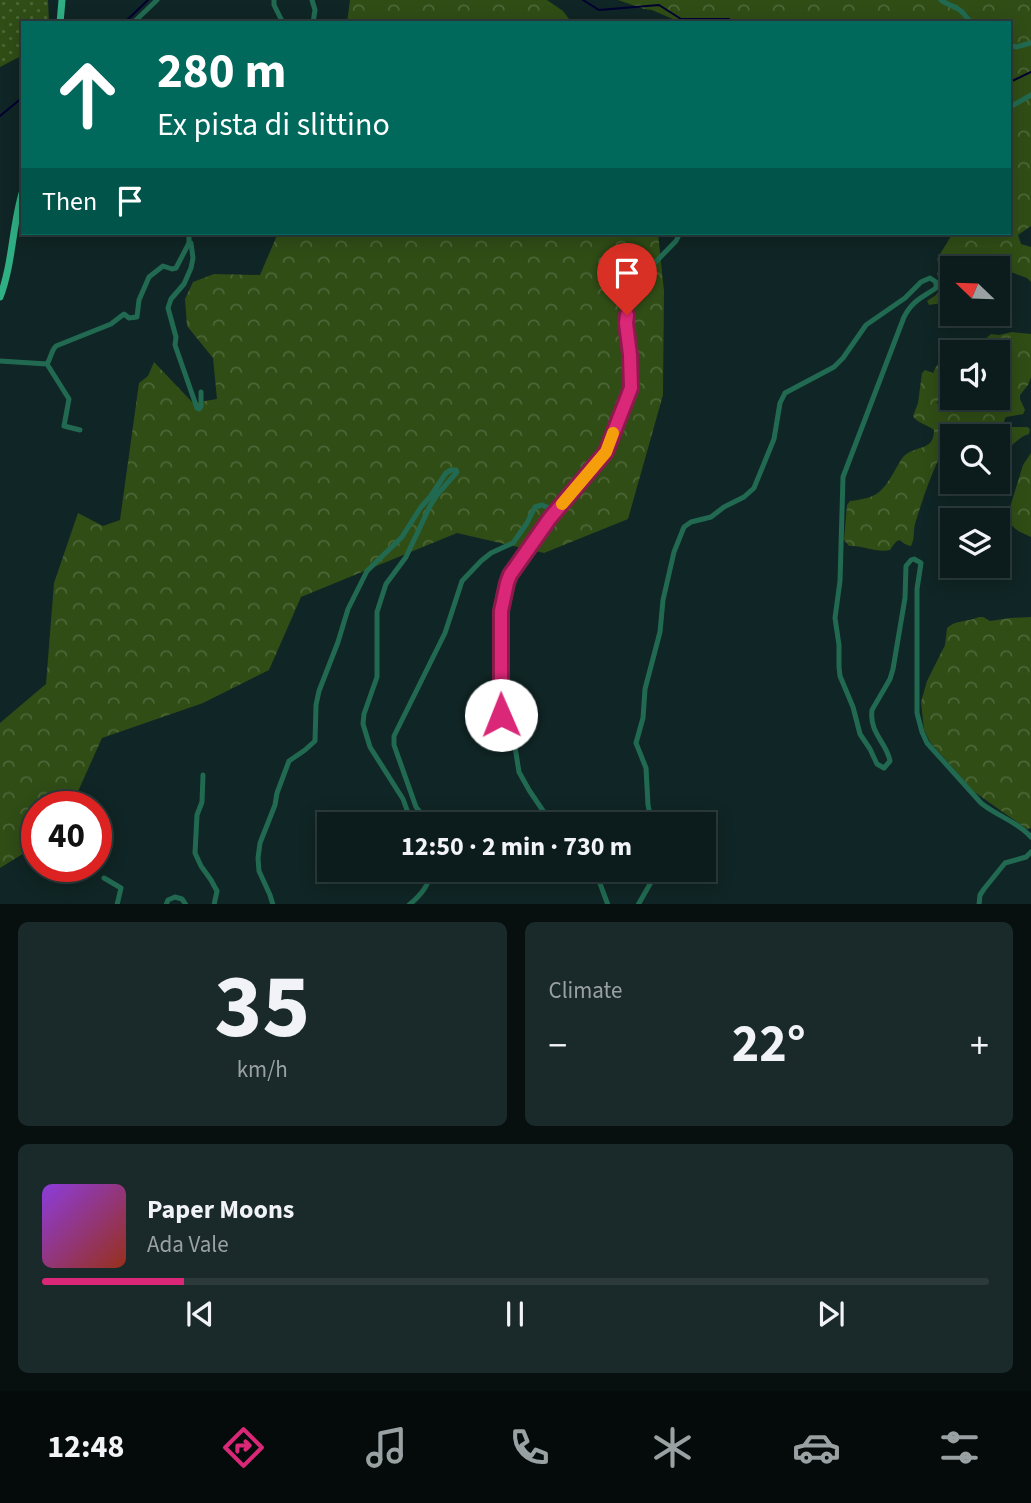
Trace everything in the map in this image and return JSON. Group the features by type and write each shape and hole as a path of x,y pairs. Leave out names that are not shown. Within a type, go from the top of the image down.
{"main road":[{"path":"61,21 62,0"},
{"path":"0,297 21,196"}],"street":[{"path":"135,21 157,0"},
{"path":"274,0 282,21"},
{"path":"312,0 315,10 313,21"},
{"path":"941,0 961,11 969,21"},
{"path":"1011,45 1016,47 1031,43"},
{"path":"1011,106 1031,95"},
{"path":"47,364 56,346 111,324 124,314 137,317 139,300 149,277 163,266 176,268 189,243 189,235"},
{"path":"525,552 606,452 631,388 626,323 630,296 645,273 679,235"},
{"path":"189,243 193,258 191,268 168,308 176,337 175,345 187,383 199,409 201,392"},
{"path":"649,812 646,768 636,743 643,718 645,689 660,632 663,600 682,530 690,522 711,517 738,502 748,495 758,482 774,439 780,403 785,393 834,367 866,325 899,302 921,282 930,278 936,282 936,288 909,307 843,477 840,568 835,618 840,676 853,706 860,734 877,764 884,768 890,761 890,756 874,729 872,710 893,670 905,598 906,566 914,559 921,563 917,589 917,713 922,732 940,759 981,803 1031,837"},
{"path":"0,361 47,364"},
{"path":"47,364 69,399 64,426 80,430"},
{"path":"273,904 259,871 258,858 262,839 289,761 315,741 319,691 348,610 367,571 402,537 446,473 456,470 454,478 434,500 406,556 383,591 377,612 377,677 363,724 370,747 403,799 408,812"},
{"path":"418,812 394,745 394,736 441,641 462,581 491,553 513,543 535,507 545,505 549,508 540,530 509,577 501,611 500,708 506,731 514,744 519,772 544,812"},
{"path":"203,775 195,853 217,891 214,904"},
{"path":"979,904 984,889 1005,863 1026,857 1031,852"},
{"path":"111,882 121,888 117,904"},
{"path":"410,904 421,895 427,882"},
{"path":"599,882 608,904"},
{"path":"639,904 651,882"},
{"path":"166,904 175,897 182,899 185,904"}],"green space":[{"path":"0,0 48,0 49,21 21,21 21,56 0,67"},
{"path":"350,0 547,0 563,11 570,21 347,21"},
{"path":"618,0 1031,0 1031,226 1018,235 1021,244 1031,247 1031,282 1010,272 1010,256 940,256 940,265 937,259 952,235 1011,235 1011,21 677,21"},
{"path":"277,235 658,235 664,291 663,395 628,519 544,553 457,533 301,597 269,670 203,703 102,738 78,791 21,791 21,855 0,868 0,723 46,684 54,583 78,513 103,526 120,520 139,383 148,376 154,362 193,403 217,399 213,358 187,326 185,299 193,282 214,274 260,275"},
{"path":"940,289 940,303 929,305 927,301"},
{"path":"1012,332 1031,334 1031,377 1020,395 1025,410 1023,414 1006,417 1005,424 940,424 940,456 920,507 911,546 898,540 890,550 885,551 849,546 844,540 847,505 850,501 877,494 903,457 931,442 934,430 913,416 918,403 922,373 925,370 933,373 940,363 940,394 937,403 940,410 1010,410 1010,340 984,340 991,334"},
{"path":"1010,427 1030,429 1029,434 1010,447"},
{"path":"1031,453 1031,537 1019,531 1010,521 1010,508 1023,465"},
{"path":"979,617 990,621 1031,617 1031,828 1027,829 973,791 930,742 924,730 921,702 927,681 945,645 947,628"}],"waterway":[{"path":"126,21 148,0"},
{"path":"583,0 599,10 659,5 681,19 732,21"},
{"path":"1011,82 1031,72"},
{"path":"0,116 21,99"}],"slow traffic":[{"path":"562,504 606,452 613,433"}],"route":[{"path":"501,715 501,611 507,583 550,518 606,452 631,388 627,315"}]}
